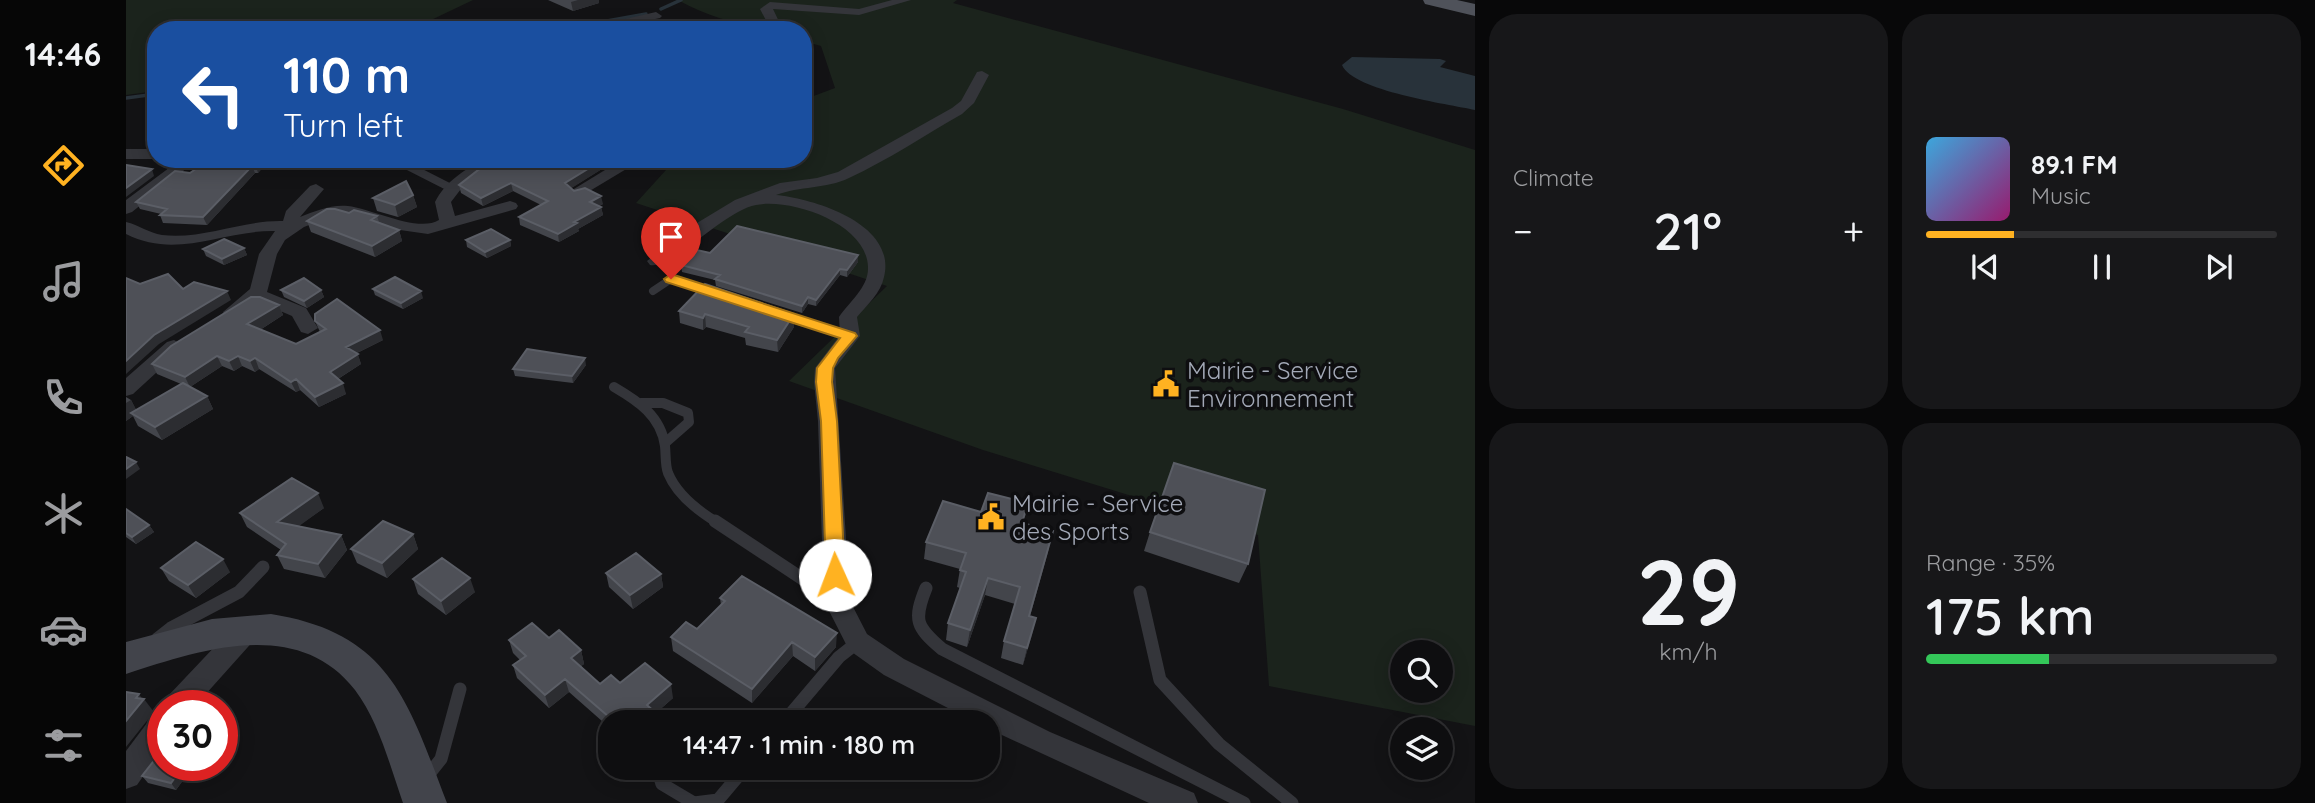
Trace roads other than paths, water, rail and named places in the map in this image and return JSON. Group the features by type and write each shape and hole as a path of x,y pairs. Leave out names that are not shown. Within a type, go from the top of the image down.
{"main road":[{"path":"1432,0 1475,10"},
{"path":"132,656 217,633 247,630 284,630 316,638 342,654 369,678 387,709 422,795"}],"street":[{"path":"772,21 766,9 770,5 859,12 905,0"},
{"path":"630,21 656,16"},
{"path":"656,261 727,212 749,201 786,186 819,183 843,175 957,111 967,103 982,75"},
{"path":"126,154 147,154"},
{"path":"126,209 142,193 178,168"},
{"path":"447,222 443,202 451,188 479,168"},
{"path":"576,192 600,181 615,168"},
{"path":"220,320 256,295 272,243 289,226 292,215 316,189"},
{"path":"749,201 775,199 792,202 849,222 867,239 878,264 872,291 848,317 850,336 825,368 824,382 830,432 837,601 858,642 894,667 1040,741 1183,803"},
{"path":"126,227 148,238 176,240 234,230 289,226 342,211 427,230 440,228 447,222 472,218 510,206"},
{"path":"256,295 299,312 309,321"},
{"path":"126,389 160,356 185,339"},
{"path":"192,690 247,630"},
{"path":"126,775 147,746"}],"lane":[{"path":"412,168 451,188"},
{"path":"653,291 671,279 722,295"},
{"path":"773,312 850,336"},
{"path":"614,387 641,402 652,414 665,443 667,471 677,488 699,511 837,601"},
{"path":"641,402 663,403 688,413 689,422 665,443"},
{"path":"132,656 171,628 239,592 263,567"},
{"path":"926,588 915,613 918,624 928,638 942,649 1244,803"},
{"path":"1140,592 1160,680 1219,744 1292,803"},
{"path":"794,710 839,657 858,642"},
{"path":"422,795 441,759 460,689"},
{"path":"661,780 662,784 694,803 718,800 735,780"}],"waterway":[{"path":"661,9 681,0"},
{"path":"607,21 646,14"},
{"path":"126,98 147,95"}],"place":[{"name":"Mairie - Service Environnement","path":"1166,384"},
{"name":"Mairie - Service des Sports","path":"991,517"}]}
